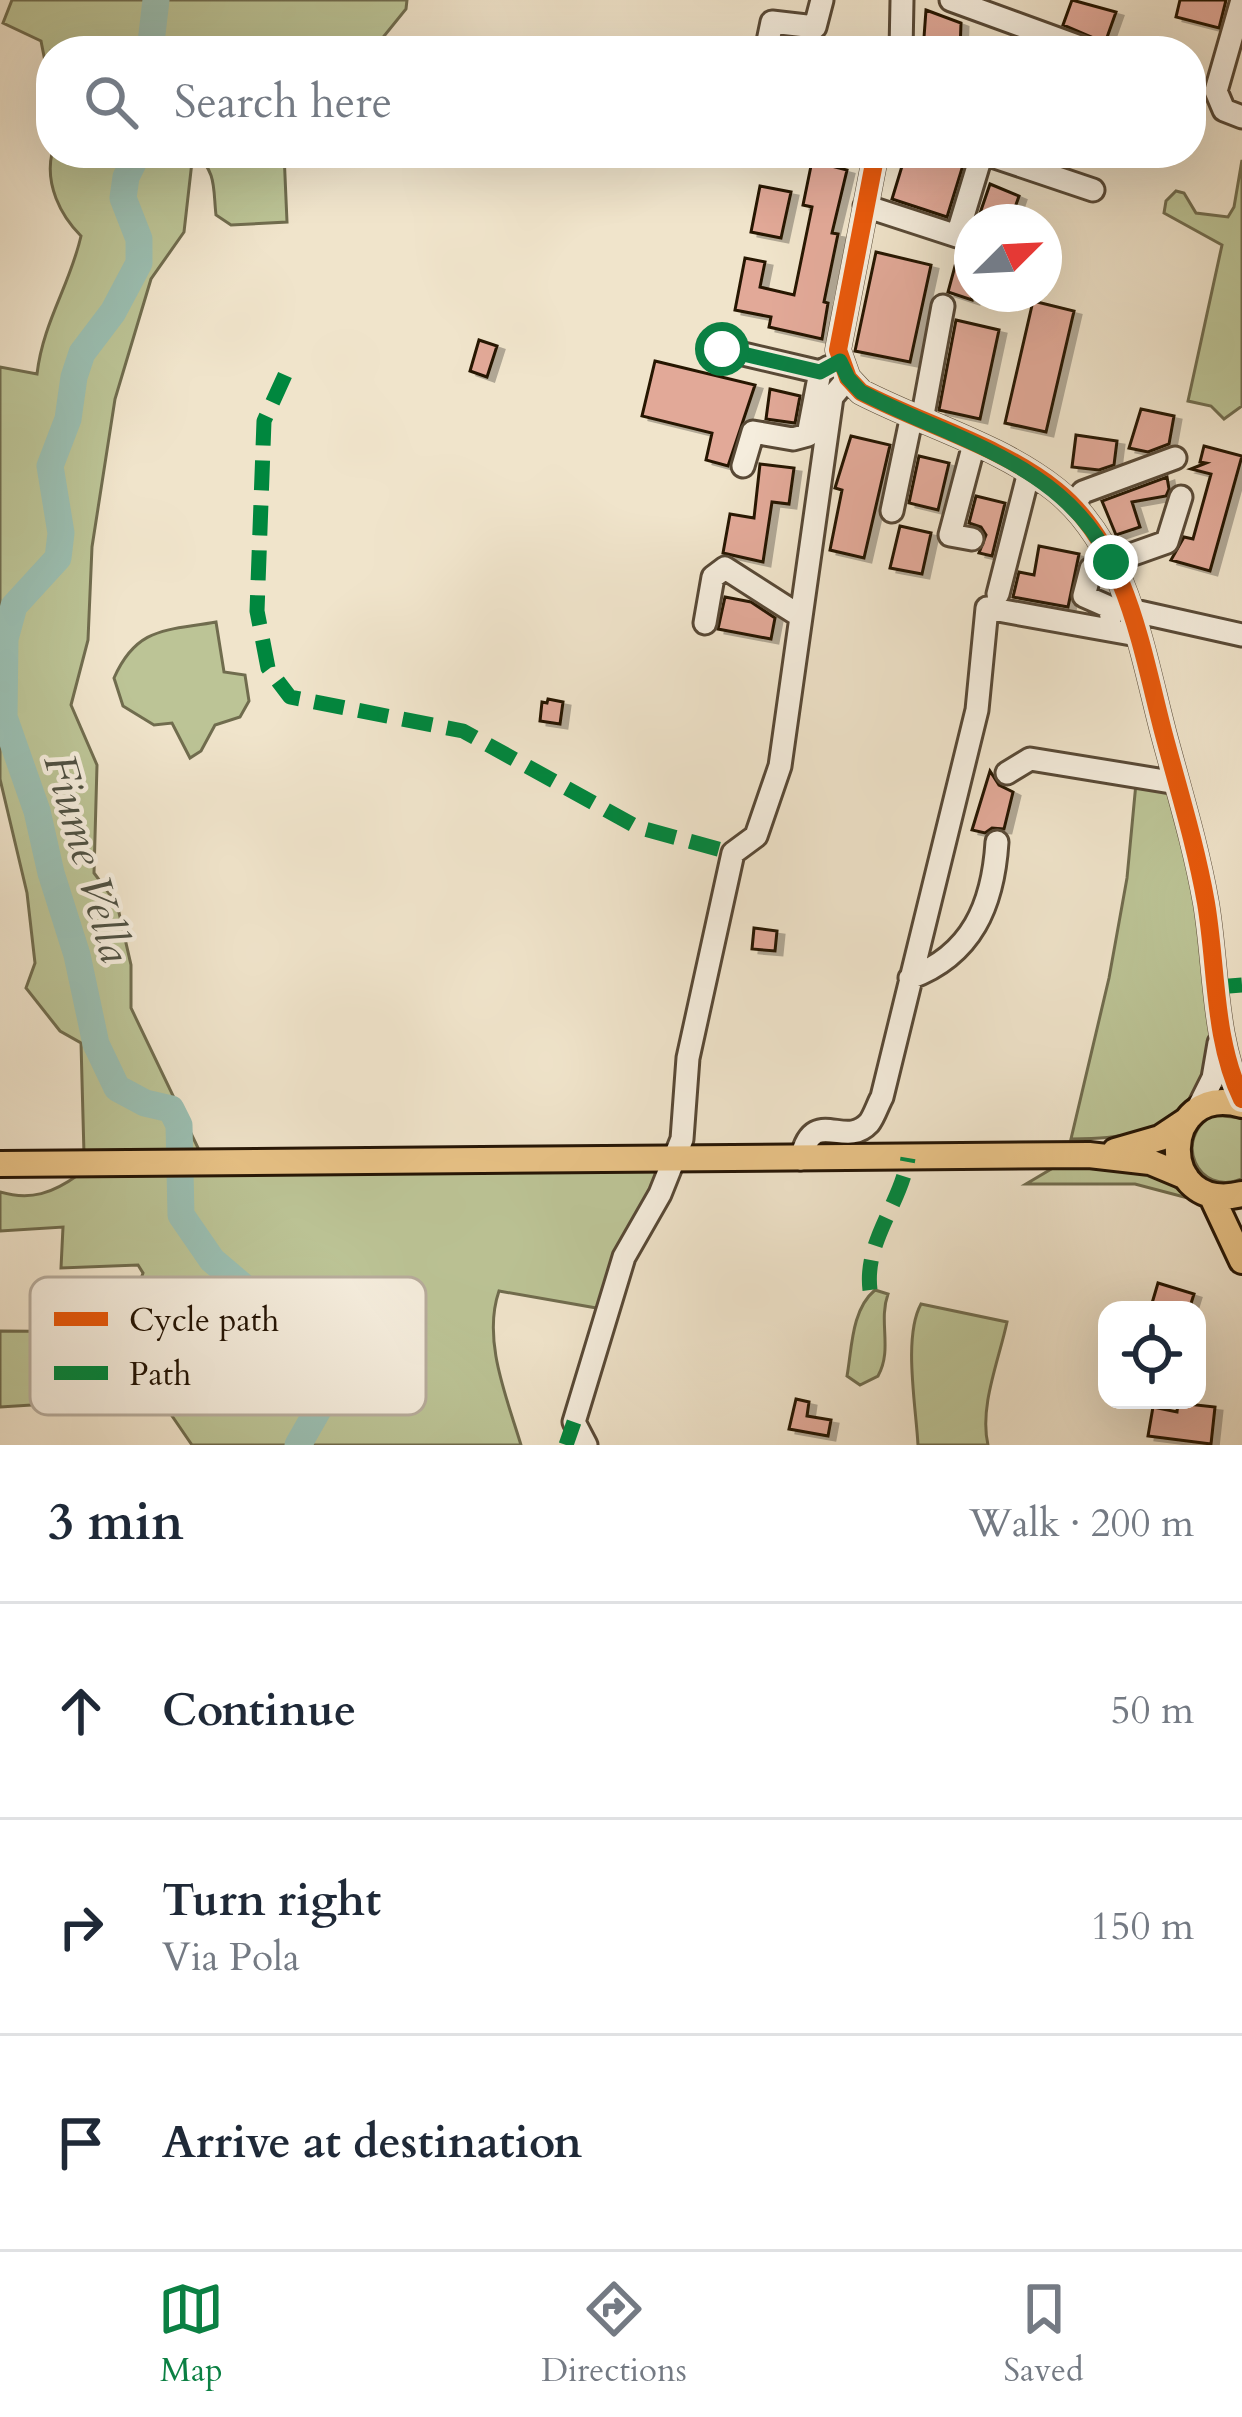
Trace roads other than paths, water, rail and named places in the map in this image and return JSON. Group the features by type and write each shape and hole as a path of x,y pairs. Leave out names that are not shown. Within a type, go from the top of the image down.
{"main road":[{"path":"1089,1155 1149,1143 1216,1102 1242,1102"},
{"path":"1186,1177 1177,1142 1192,1114"},
{"path":"0,1164 1089,1155 1150,1162 1186,1177 1211,1195 1242,1261"},
{"path":"1211,1195 1242,1194"}],"street":[{"path":"769,36 772,22 815,27 822,0"},
{"path":"901,36 902,0"},
{"path":"952,0 1050,36"},
{"path":"1242,0 1216,92 1224,110 1242,117"},
{"path":"586,1445 574,1422 624,1257 682,1139 688,1058 733,853 756,836 780,766 842,321 873,168"},
{"path":"865,206 957,236 977,168"},
{"path":"1027,168 1093,190"},
{"path":"892,511 943,306"},
{"path":"722,349 836,370 861,392 1030,472 1073,505 1090,525 1111,562 1178,783 1202,880 1220,1024 1242,1102"},
{"path":"743,466 753,432 793,439 808,435 836,370"},
{"path":"973,539 950,535 974,444"},
{"path":"1073,505 1083,492 1175,458"},
{"path":"998,594 1030,472"},
{"path":"1128,621 1084,596 1091,569 1167,542 1181,497"},
{"path":"705,623 713,577 725,568 800,616"},
{"path":"801,1159 806,1138 816,1131 856,1130 868,1124 882,1096 977,710 987,608 1242,635"},
{"path":"1074,611 1128,621"},
{"path":"1007,773 1030,759 1178,783"},
{"path":"910,978 938,967 973,934 995,873 997,842"},
{"path":"1192,1114 1213,1078 1220,1024"}],"waterway":[{"name":"Fiume Vella","path":"152,36 156,0"},
{"name":"Fiume Vella","path":"130,168 123,198 139,239 139,263 113,312 82,353 74,377 68,419 50,466 61,533 58,558 14,606 5,639 4,717 37,811 96,1044 117,1088 145,1103 171,1109 179,1125 181,1215 212,1260 232,1277"},
{"name":"Fiume Vella","path":"298,1445 315,1415"}]}
